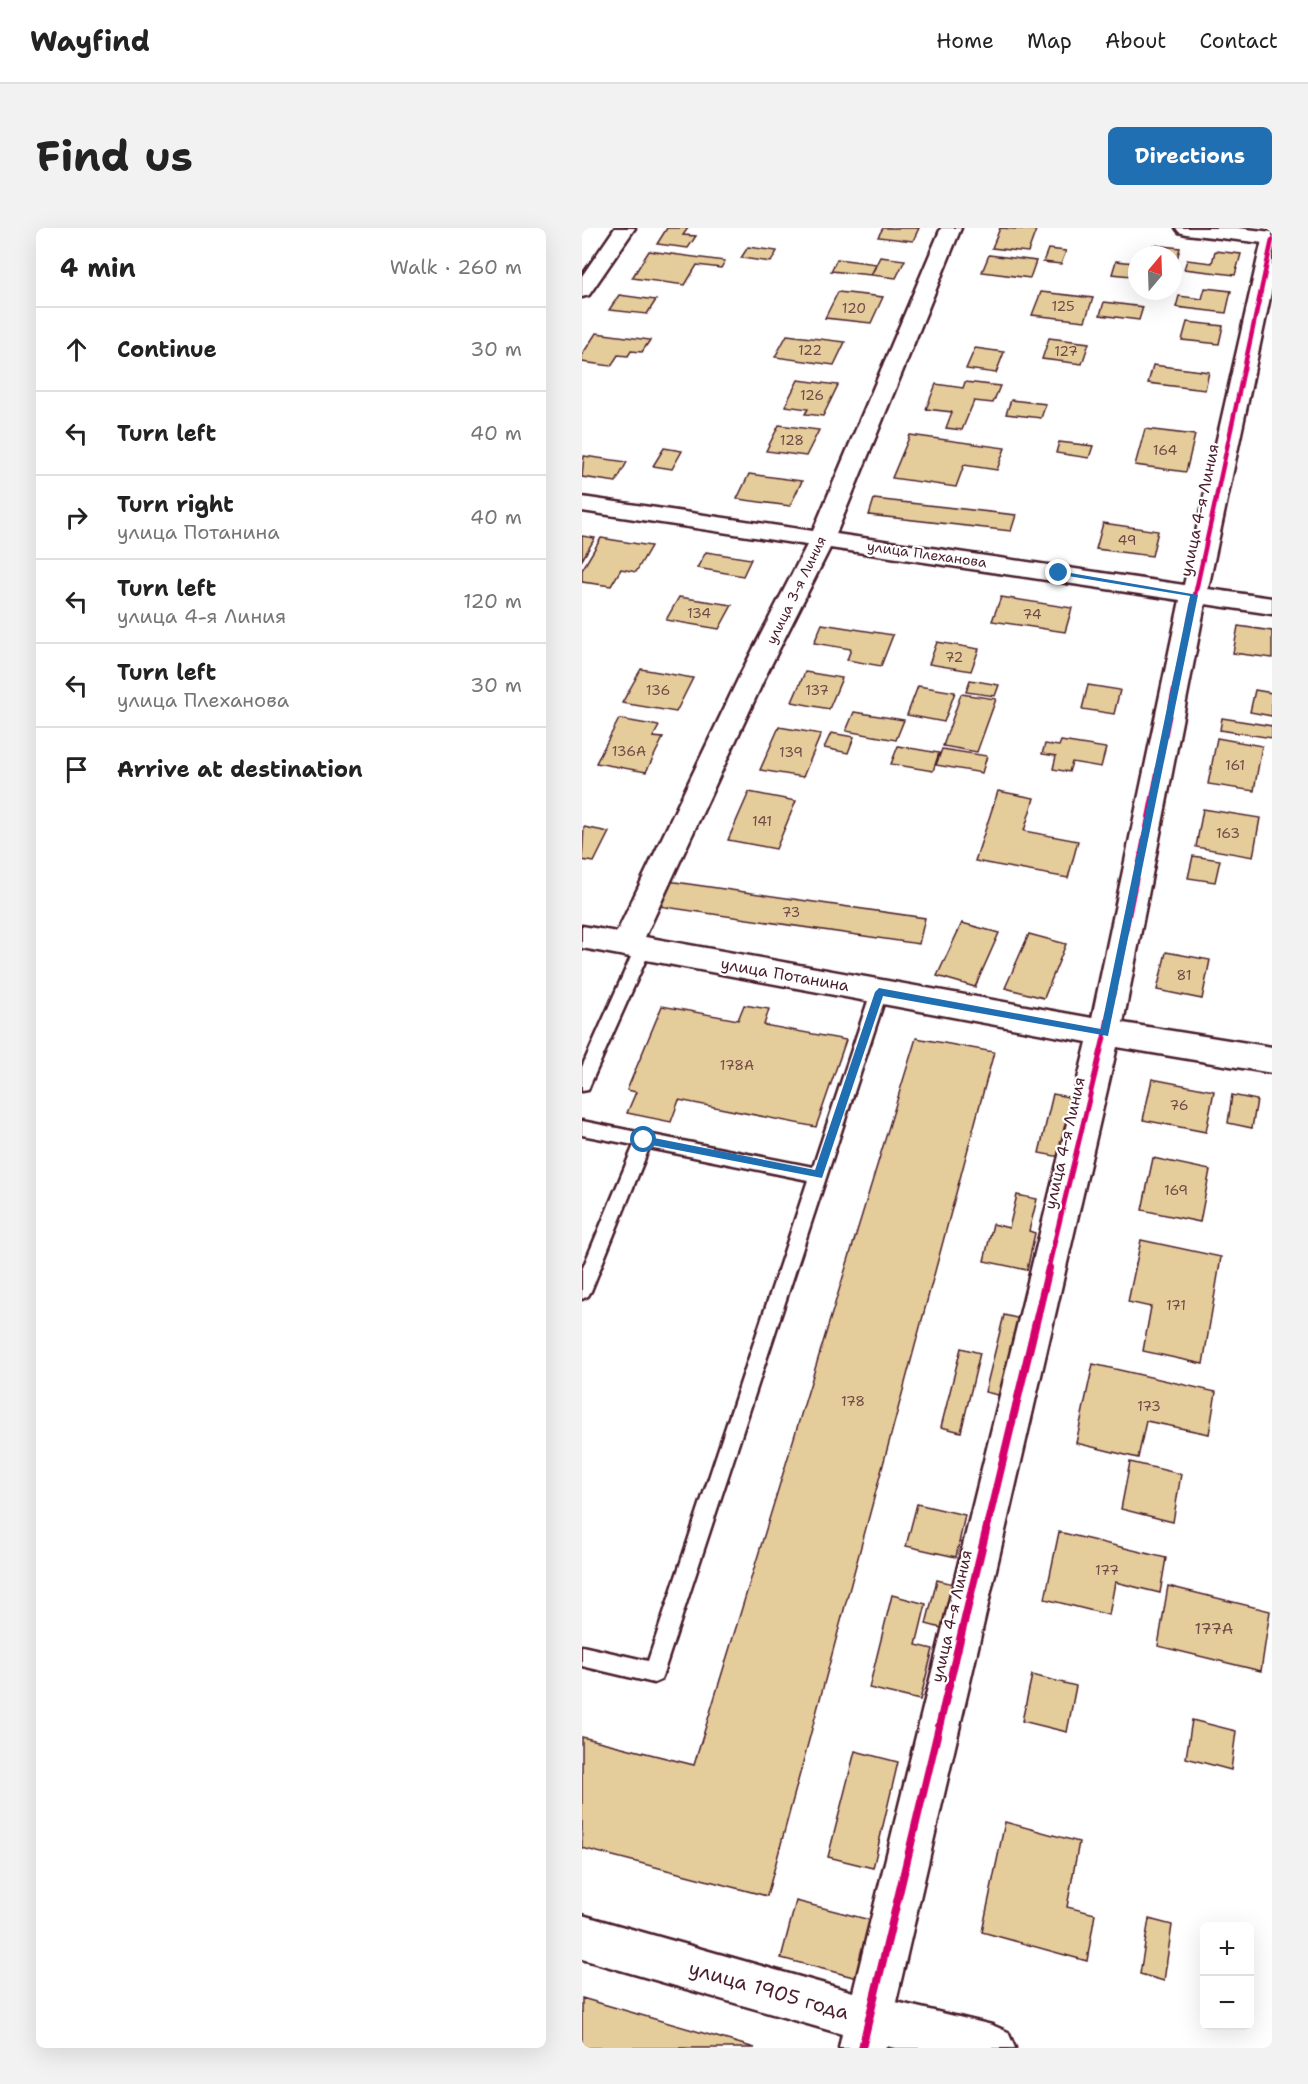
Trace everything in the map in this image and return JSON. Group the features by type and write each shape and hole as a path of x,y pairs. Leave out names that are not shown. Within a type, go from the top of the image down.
{"street":[{"path":"584,286 625,228"},
{"name":"улица 3-я Линия","path":"634,947 754,673 822,539 951,228"},
{"path":"1186,228 1272,239"},
{"name":"улица 4-я Линия","path":"865,2033 1105,1033 1194,595 1272,239"},
{"name":"улица Плеханова","path":"582,504 1272,606"},
{"name":"улица Потанина","path":"582,937 1105,1033 1272,1060"},
{"name":"улица 1905 года","path":"582,1937 865,2033 992,2048"}],"lane":[{"path":"582,1085 634,947"},
{"path":"582,1656 654,1673 879,992"},
{"path":"582,1128 818,1175"},
{"path":"582,1291 644,1140"}],"building":[{"path":"667,228 688,228 683,235 696,236 688,248 657,244"},
{"path":"883,228 919,228 913,241 878,237"},
{"path":"1000,228 1036,230 1028,252 992,248"},
{"path":"748,247 777,251 771,262 741,258"},
{"path":"1048,249 1066,251 1061,264 1043,262"},
{"path":"649,251 725,261 721,268 697,265 685,285 632,278"},
{"path":"1215,251 1241,254 1235,275 1184,269 1187,260 1212,263"},
{"path":"989,255 1036,261 1030,278 982,272"},
{"path":"880,257 905,260 896,278 871,275"},
{"path":"837,259 877,264 871,275 831,271"},
{"path":"1116,261 1128,262 1128,276 1112,274"},
{"path":"1205,288 1231,291 1226,313 1176,307 1182,296 1202,299"},
{"path":"838,292 883,297 871,323 825,318"},
{"path":"1041,292 1093,298 1085,321 1032,315"},
{"path":"619,295 656,300 647,314 609,310"},
{"path":"1104,302 1143,307 1139,320 1100,315"},
{"path":"1187,322 1223,326 1219,344 1182,340"},
{"path":"596,333 650,340 642,352 631,351 628,356 618,355 611,366 582,362 582,355"},
{"path":"787,335 845,342 834,365 775,357"},
{"path":"1049,338 1089,343 1082,364 1042,359"},
{"path":"975,348 1004,352 996,373 966,369"},
{"path":"1153,365 1209,372 1205,390 1148,383"},
{"path":"798,380 838,385 823,416 805,414 808,409 785,406"},
{"path":"965,382 1000,386 993,403 974,401 962,430 946,428 952,412 926,409 936,384 963,388"},
{"path":"1011,400 1046,404 1041,418 1006,414"},
{"path":"779,425 819,430 806,456 766,451"},
{"path":"1145,429 1195,435 1186,472 1135,465"},
{"path":"910,435 1005,448 997,470 964,465 956,487 892,478"},
{"path":"1059,442 1093,446 1089,458 1056,453"},
{"path":"664,448 682,451 672,469 653,466"},
{"path":"584,456 627,462 616,482 582,477"},
{"path":"749,474 802,481 790,506 737,499"},
{"path":"874,499 1016,515 1011,531 869,515"},
{"path":"1103,523 1158,531 1152,556 1096,549"},
{"path":"582,536 595,538 582,560"},
{"path":"601,538 651,546 636,572 621,569 611,586 582,582 582,570"},
{"path":"706,552 751,559 743,576 697,568"},
{"path":"679,597 732,605 719,629 666,620"},
{"path":"1001,597 1072,608 1065,632 992,621"},
{"path":"822,624 893,635 881,666 847,660 851,649 814,643"},
{"path":"1238,626 1272,631 1272,658 1233,653"},
{"path":"937,642 979,649 971,671 929,664"},
{"path":"641,669 693,678 676,712 622,703"},
{"path":"805,672 842,678 829,709 792,702"},
{"path":"970,680 999,685 995,696 966,692"},
{"path":"1088,685 1120,690 1114,714 1082,709"},
{"path":"918,686 955,692 944,722 907,715"},
{"path":"1255,690 1272,693 1272,716 1250,712"},
{"path":"961,694 996,699 977,752 943,746"},
{"path":"854,712 904,720 896,740 846,731"},
{"path":"1222,718 1272,726 1272,738 1220,730"},
{"path":"619,719 659,726 653,737 663,738 646,772 596,763"},
{"path":"779,727 821,734 803,777 760,770"},
{"path":"831,733 854,737 848,753 824,748"},
{"path":"1217,738 1262,746 1254,791 1208,784"},
{"path":"1061,741 1106,748 1101,767 1072,762 1069,772 1053,769 1056,756 1042,754 1045,744 1059,746"},
{"path":"898,746 939,753 933,771 891,764"},
{"path":"942,749 987,756 982,773 936,765"},
{"path":"998,791 1034,798 1024,831 1078,841 1068,878 975,861"},
{"path":"749,792 796,801 776,849 728,840"},
{"path":"1203,809 1260,818 1253,857 1196,847"},
{"path":"584,827 609,832 594,862 582,860"},
{"path":"1193,856 1220,860 1215,882 1188,878"},
{"path":"668,881 925,918 919,944 658,906"},
{"path":"962,923 999,933 975,987 937,976"},
{"path":"1029,934 1066,944 1044,998 1005,988"},
{"path":"1166,952 1210,960 1202,999 1157,990"},
{"path":"744,1005 769,1009 764,1025 846,1040 816,1127 679,1100 671,1122 627,1113 636,1092 627,1090 662,1006 738,1020"},
{"path":"916,1038 994,1052 767,1896 582,1848 582,1737 694,1765"},
{"path":"1152,1079 1214,1091 1206,1132 1143,1120"},
{"path":"1053,1094 1073,1098 1060,1157 1039,1153"},
{"path":"1232,1095 1257,1100 1252,1128 1228,1123"},
{"path":"1153,1158 1210,1170 1200,1222 1142,1210"},
{"path":"1017,1195 1037,1199 1029,1231 1035,1233 1027,1270 984,1261 993,1224 1009,1228"},
{"path":"1141,1240 1221,1257 1203,1364 1143,1351 1151,1307 1128,1302"},
{"path":"1004,1315 1025,1320 1007,1397 985,1392"},
{"path":"961,1348 980,1353 961,1432 941,1427"},
{"path":"1093,1364 1216,1392 1209,1434 1146,1421 1138,1458 1076,1443"},
{"path":"1130,1462 1181,1474 1173,1522 1121,1509"},
{"path":"917,1504 965,1515 956,1557 906,1546"},
{"path":"1059,1532 1166,1558 1160,1593 1115,1582 1109,1615 1045,1599"},
{"path":"937,1580 966,1587 956,1632 926,1624"},
{"path":"1168,1586 1270,1611 1261,1671 1158,1646"},
{"path":"892,1595 926,1604 916,1645 933,1649 920,1700 869,1688"},
{"path":"1032,1675 1076,1686 1067,1732 1022,1721"},
{"path":"1192,1720 1236,1731 1231,1770 1186,1758"},
{"path":"855,1751 898,1762 873,1868 828,1857"},
{"path":"1005,1822 1079,1842 1067,1907 1095,1914 1087,1961 982,1932"},
{"path":"796,1901 874,1921 861,1979 781,1958"},
{"path":"1149,1919 1172,1925 1164,1981 1140,1974"},
{"path":"582,1998 755,2048 582,2048"}],"cycle path":[{"path":"862,2048 1105,1033 1194,595 1272,240"}],"route":[{"path":"644,1140 818,1175 879,992 1105,1033 1194,595 1059,573"}]}
